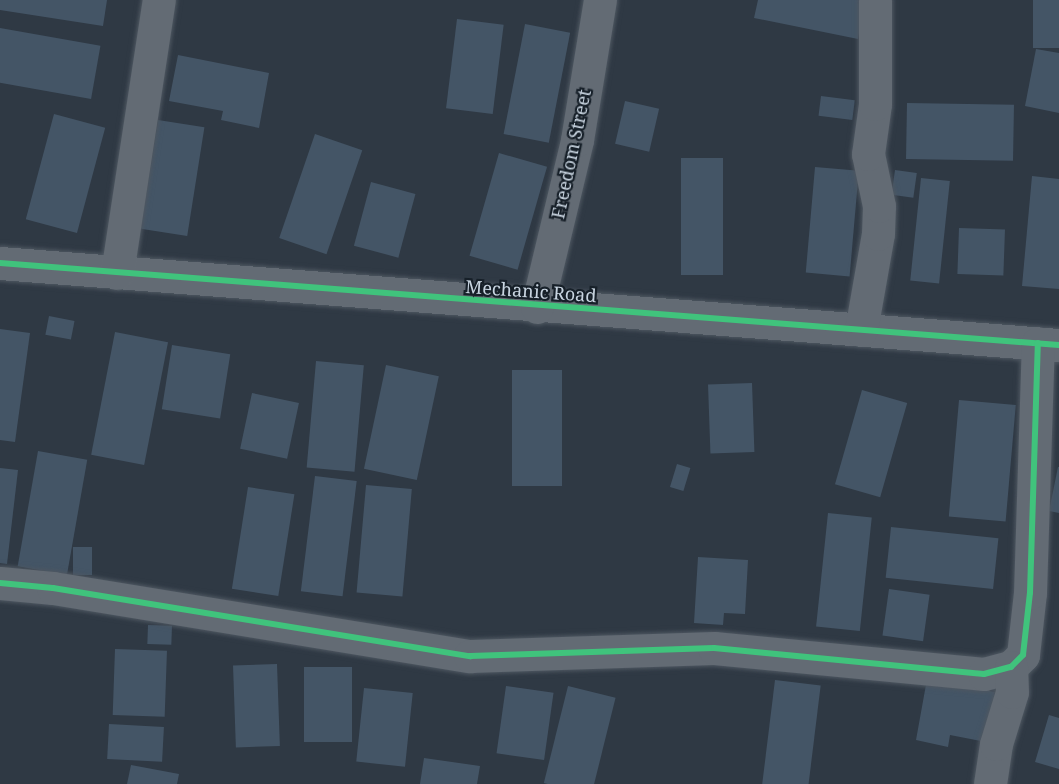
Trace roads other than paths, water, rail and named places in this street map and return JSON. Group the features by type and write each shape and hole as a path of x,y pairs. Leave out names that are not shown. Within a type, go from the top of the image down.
{"street":[{"path":"117,273 159,0"},
{"name":"Freedom Street","path":"537,307 577,140 600,0"},
{"path":"861,330 878,234 879,206 868,154 874,104 875,0"},
{"name":"Mechanic Road","path":"0,264 537,307 1049,344"},
{"path":"0,583 53,588 470,656 714,648 984,674 1011,667 1023,655 1030,593 1049,344"},
{"path":"990,784 996,744 1012,692 1011,667"}]}
